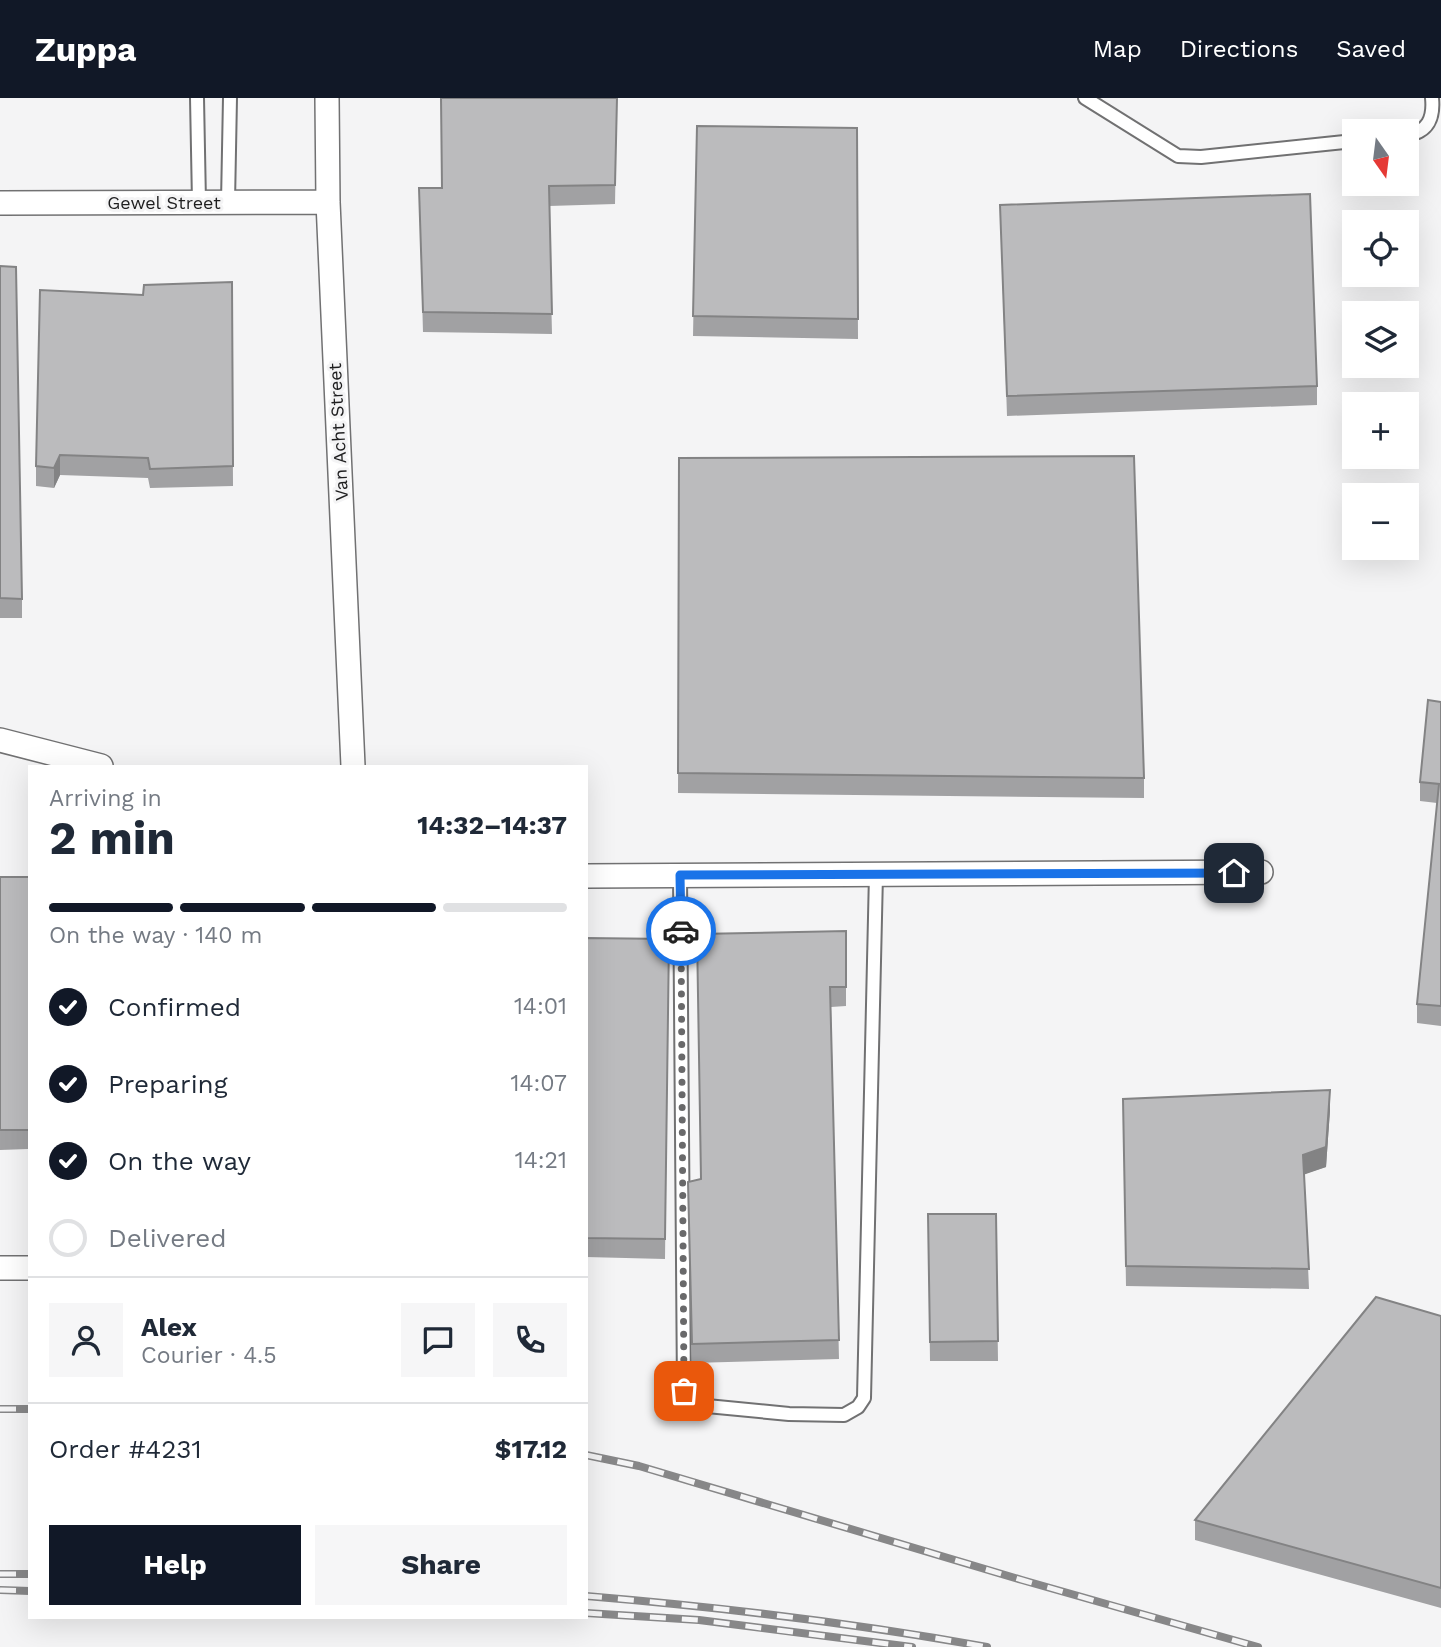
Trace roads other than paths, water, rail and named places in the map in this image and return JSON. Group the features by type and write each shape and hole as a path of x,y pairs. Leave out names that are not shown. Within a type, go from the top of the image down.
{"street":[{"name":"Van Acht Street","path":"327,98 328,202 353,765"},
{"name":"Gewel Street","path":"0,203 328,202"},
{"path":"0,740 97,765"},
{"path":"588,876 1261,872"},
{"path":"0,1268 28,1268"}],"lane":[{"path":"197,98 199,202"},
{"path":"228,202 230,98"},
{"path":"1085,98 1178,156 1201,157 1342,142"},
{"path":"1419,131 1431,120 1433,98"},
{"path":"680,875 684,1391 692,1401 707,1406 789,1414 844,1415 858,1408 864,1398 876,874"}],"railway":[{"path":"0,1409 28,1409"},
{"path":"588,1455 639,1466 1258,1647"},
{"path":"0,1574 28,1574"},
{"path":"0,1590 28,1591"},
{"path":"588,1596 787,1617 987,1647"},
{"path":"588,1613 699,1620 912,1647"}]}
